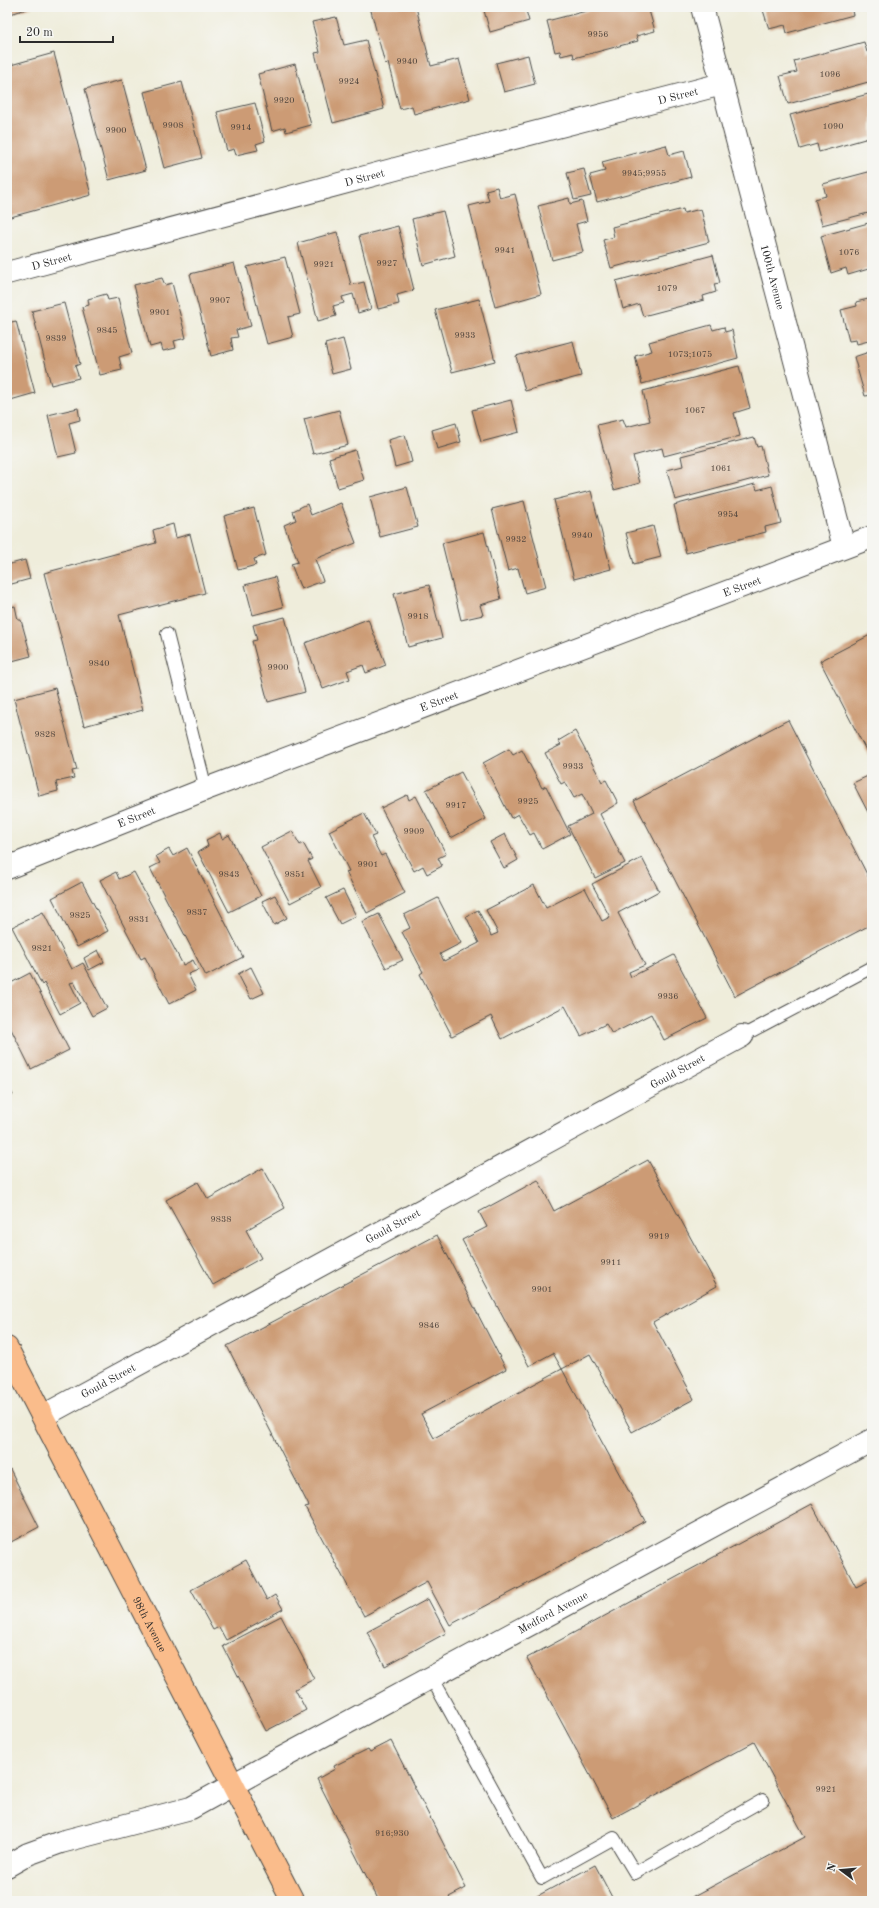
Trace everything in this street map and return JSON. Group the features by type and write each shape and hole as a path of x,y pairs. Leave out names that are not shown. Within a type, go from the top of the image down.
{"main road":[{"name":"98th Avenue","path":"7,1348 293,1901"}],"street":[{"name":"100th Avenue","path":"702,7 844,547"},
{"name":"D Street","path":"7,272 722,84"},
{"name":"E Street","path":"7,868 206,789 872,537"},
{"name":"Gould Street","path":"43,1416 742,1036"},
{"name":"Medford Avenue","path":"7,1866 28,1854 61,1842 191,1808 232,1784 872,1440"}],"lane":[{"path":"167,634 206,789"},
{"path":"742,1036 872,967"},
{"path":"431,1677 542,1878 614,1838 634,1873 764,1800"}],"building":[{"path":"7,7 33,7 7,15"},
{"path":"370,7 416,7 431,66 459,59 470,99 414,114 412,106 400,109 388,63 385,64"},
{"path":"483,7 525,7 529,21 490,32"},
{"path":"602,7 648,7 655,31 636,36 638,41 574,58 573,53 561,56 560,51 555,52 547,21"},
{"path":"762,7 851,7 853,15 787,33 785,25 769,29"},
{"path":"336,17 344,45 366,40 384,109 333,123 315,53 320,52 312,22"},
{"path":"864,42 867,52 872,51 872,81 788,104 780,76 797,72 794,61"},
{"path":"54,53 91,195 7,218 7,66"},
{"path":"528,55 535,84 504,92 496,63"},
{"path":"295,64 311,125 286,132 285,127 272,131 258,74"},
{"path":"122,80 146,170 109,180 85,89"},
{"path":"182,82 202,158 164,168 144,92"},
{"path":"872,93 872,137 819,152 817,144 800,149 790,115"},
{"path":"255,103 265,141 256,144 258,150 236,155 234,149 227,151 217,112"},
{"path":"666,145 669,155 684,151 691,177 597,202 590,175 605,171 602,162"},
{"path":"584,169 591,196 574,200 567,173"},
{"path":"872,171 872,212 822,225 815,199 826,196 823,184"},
{"path":"497,187 500,198 515,194 541,294 495,307 469,206 489,201 486,190"},
{"path":"569,198 570,204 582,201 587,221 576,224 583,252 552,260 538,206"},
{"path":"683,209 684,213 701,209 709,242 611,268 603,240 614,237 612,227"},
{"path":"443,211 455,256 423,265 412,219"},
{"path":"872,222 872,268 848,275 846,268 831,273 821,236"},
{"path":"398,226 414,290 397,295 399,304 378,309 359,236"},
{"path":"337,232 351,285 364,282 371,309 358,313 353,294 342,297 344,303 333,306 336,316 318,321 298,243"},
{"path":"713,255 720,283 714,284 716,292 703,296 704,300 643,316 639,304 623,309 616,281"},
{"path":"285,257 300,314 288,317 293,337 267,344 247,267"},
{"path":"234,263 251,326 236,330 238,337 231,338 233,350 211,356 190,274"},
{"path":"162,278 165,285 172,283 186,338 174,341 176,348 163,351 161,344 150,347 134,285"},
{"path":"106,294 108,300 118,298 132,353 119,357 122,370 100,375 82,307 89,305 88,299"},
{"path":"872,298 872,340 857,344 856,340 849,341 841,310 857,306 856,302"},
{"path":"479,299 495,361 452,372 435,310"},
{"path":"64,303 80,364 75,366 79,378 51,385 32,311"},
{"path":"16,321 35,393 7,401 7,323"},
{"path":"711,325 713,330 724,327 725,332 732,330 738,358 642,384 635,356 652,351 649,342"},
{"path":"343,339 351,369 332,374 325,344"},
{"path":"573,341 581,376 525,391 516,356"},
{"path":"872,351 872,395 865,396 854,357"},
{"path":"739,366 750,408 734,413 740,436 664,456 662,448 633,456 640,483 614,490 597,425 623,419 626,427 650,421 643,391"},
{"path":"511,400 519,432 481,442 472,410"},
{"path":"78,408 80,420 69,423 76,453 58,457 48,415"},
{"path":"339,410 348,445 313,454 304,419"},
{"path":"456,423 461,442 437,449 432,430"},
{"path":"405,435 412,462 395,467 388,440"},
{"path":"754,437 757,447 761,446 768,475 675,500 667,470 683,466 681,456"},
{"path":"355,450 364,480 338,488 329,458"},
{"path":"755,484 757,490 772,486 781,523 765,527 766,532 686,553 674,505"},
{"path":"407,487 418,527 380,537 370,497"},
{"path":"591,491 611,569 574,579 554,500"},
{"path":"524,501 546,587 525,593 518,568 508,571 492,509"},
{"path":"341,503 356,543 315,559 323,581 301,589 291,564 298,562 284,525 296,520 293,511 307,504 311,515"},
{"path":"254,508 266,555 254,559 256,565 238,570 224,516"},
{"path":"173,524 176,538 190,534 205,593 119,615 143,710 84,726 44,573 156,543 153,530"},
{"path":"653,526 661,557 634,564 626,533"},
{"path":"484,532 501,599 480,605 483,615 461,620 442,543"},
{"path":"25,560 30,579 8,585 7,565"},
{"path":"275,577 283,607 253,615 245,585"},
{"path":"429,585 442,638 408,647 394,594"},
{"path":"15,606 18,620 21,620 31,656 12,661 10,653 7,654 7,608"},
{"path":"285,617 305,692 268,702 252,641 257,640 253,625"},
{"path":"368,619 386,665 366,673 363,665 347,671 350,679 323,689 305,643"},
{"path":"872,634 872,762 820,661"},
{"path":"55,688 77,770 72,771 74,778 56,782 58,791 39,796 14,699"},
{"path":"788,720 872,884 872,924 735,996 634,801"},
{"path":"575,731 602,782 606,780 618,803 600,814 625,863 595,878 568,826 592,814 582,794 574,798 565,782 561,784 545,753 561,745 558,741"},
{"path":"509,749 513,755 522,750 542,788 546,786 570,834 542,849 534,833 530,835 518,814 511,818 483,763"},
{"path":"461,772 486,819 451,838 426,790"},
{"path":"872,774 872,820 853,783"},
{"path":"407,795 409,800 416,796 446,854 438,858 442,866 427,874 423,866 414,871 381,808"},
{"path":"364,813 376,835 371,837 381,856 385,854 405,893 367,913 346,872 349,871 329,831"},
{"path":"292,831 300,845 303,843 312,859 308,861 321,887 290,903 261,847"},
{"path":"220,833 222,839 229,835 261,896 229,912 198,852 208,846 206,840"},
{"path":"505,834 518,860 504,868 490,842"},
{"path":"187,848 243,957 206,976 150,868 160,863 156,856 169,849 173,856"},
{"path":"642,858 659,891 618,913 645,965 629,972 631,977 674,955 707,1018 664,1040 651,1014 612,1034 606,1024 581,1036 565,1006 502,1039 491,1016 452,1036 420,974 423,972 402,932 410,928 404,915 438,898 461,943 440,954 444,961 479,943 466,916 478,910 491,936 498,933 486,910 534,885 546,908 585,888 602,921 610,917 592,884"},
{"path":"116,872 119,879 134,872 183,965 193,960 198,970 188,974 196,990 169,1004 145,957 141,959 100,880"},
{"path":"82,882 108,931 77,947 52,898"},
{"path":"343,890 356,916 340,924 326,898"},
{"path":"275,895 287,918 274,925 262,901"},
{"path":"43,912 72,969 83,963 107,1008 92,1016 74,982 70,983 80,1003 60,1014 44,983 42,985 12,927"},
{"path":"379,914 403,960 386,968 362,922"},
{"path":"98,950 104,962 89,970 84,958"},
{"path":"251,967 264,993 251,999 238,974"},
{"path":"30,973 69,1050 31,1069 7,1021 7,985"},
{"path":"7,1084 13,1095 7,1098"},
{"path":"648,1160 717,1286 653,1322 694,1399 632,1432 590,1354 562,1369 553,1353 529,1366 462,1240 487,1227 479,1212 538,1180 554,1211"},
{"path":"263,1168 285,1208 246,1230 261,1258 213,1285 166,1200 198,1182 208,1199"},
{"path":"437,1235 506,1369 421,1414 434,1438 562,1369 645,1521 450,1625 427,1582 364,1616 305,1507 309,1506 227,1346"},
{"path":"10,1469 39,1527 11,1542 7,1534 7,1470"},
{"path":"812,1504 856,1587 872,1579 872,1901 685,1901 805,1837 754,1742 613,1818 527,1658"},
{"path":"246,1560 267,1600 275,1595 283,1609 226,1640 219,1627 213,1630 191,1590"},
{"path":"428,1599 446,1633 385,1666 367,1632"},
{"path":"281,1616 314,1679 295,1689 306,1710 266,1731 223,1646"},
{"path":"391,1741 466,1888 449,1897 451,1901 379,1901 317,1779 335,1769 334,1766 368,1749 370,1752"},
{"path":"595,1865 614,1901 528,1901"}]}
